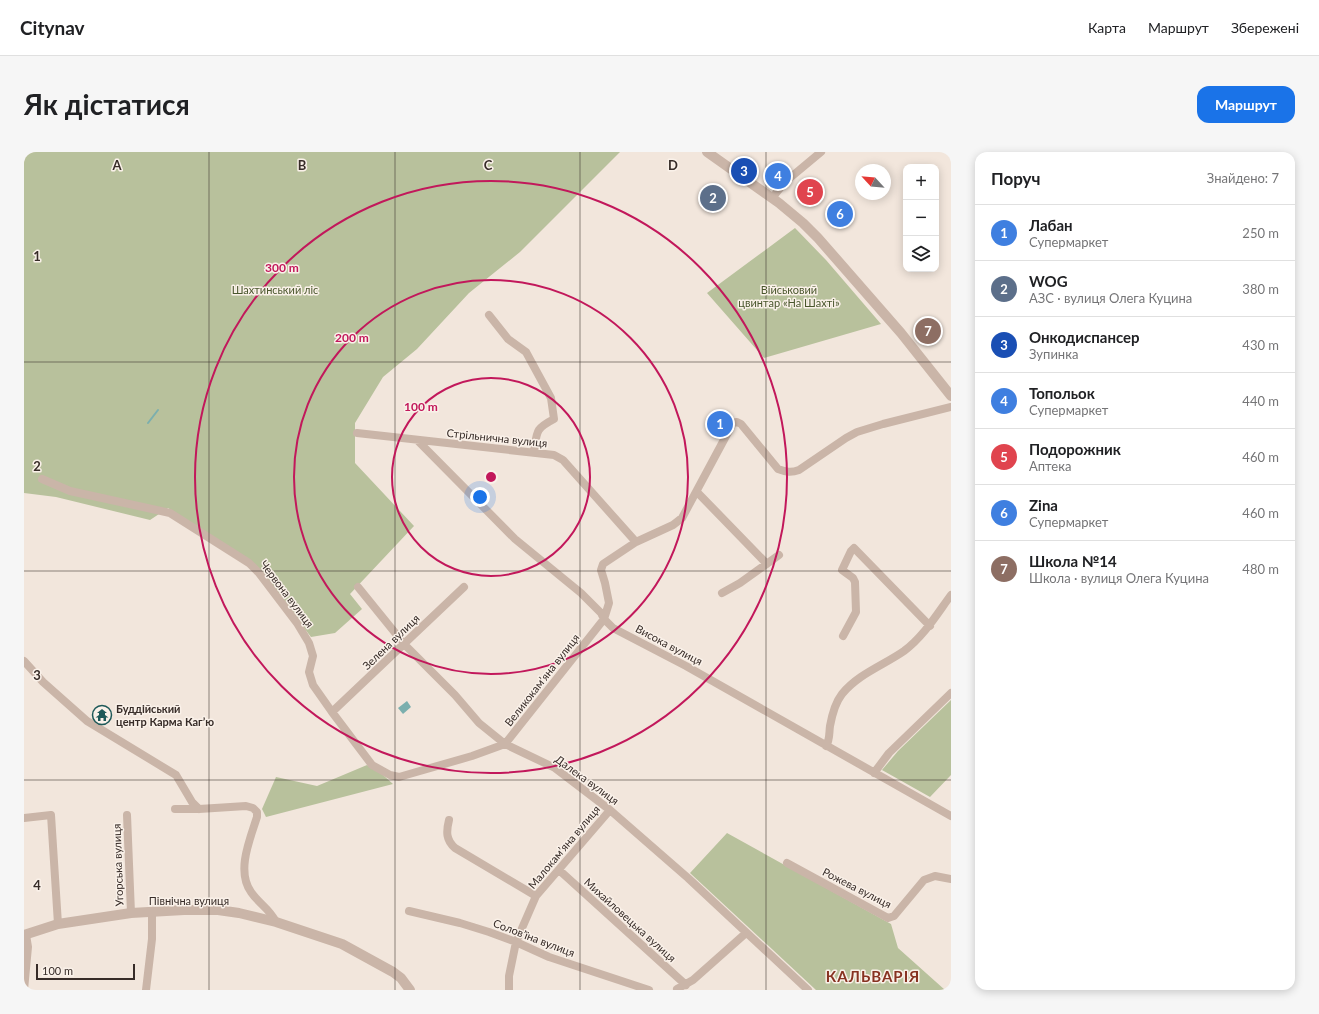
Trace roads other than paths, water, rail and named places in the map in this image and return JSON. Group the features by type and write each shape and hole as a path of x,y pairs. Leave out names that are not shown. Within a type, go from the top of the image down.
{"street":[{"path":"707,152 789,210 818,238 901,333 951,396"},
{"path":"772,198 785,182 821,152"},
{"path":"490,315 508,338 526,352 551,398 554,419 541,426 536,432 534,452"},
{"path":"636,542 673,525 682,518 733,424 737,422 742,424 778,468 784,472 792,472 799,470 857,432 951,407"},
{"name":"Стрільнична вулиця","path":"357,433 554,455 563,460 636,542"},
{"name":"Висока вулиця","path":"417,440 515,539 581,593 601,613 604,619 613,628 686,666 951,816"},
{"name":"Червона вулиця","path":"42,479 70,491 170,513 249,563 259,573 297,623 309,643 313,656 309,672 313,684 332,712 372,764 390,775 399,777"},
{"path":"697,492 767,564"},
{"name":"Великокамʼяна вулиця","path":"399,777 472,756 505,744 604,619 609,603 605,583 600,570 603,564 636,542"},
{"path":"843,636 856,612 855,582 853,578 842,570 854,548 930,626"},
{"path":"722,593 740,583 779,555"},
{"name":"Далека вулиця","path":"358,587 405,644 455,695 479,723 505,744 555,768 610,810 683,873 802,988"},
{"name":"Зелена вулиця","path":"332,712 464,587"},
{"path":"826,746 829,742 835,708 842,694 860,677 903,652 912,645 930,626 951,595"},
{"path":"24,661 43,682 87,721 176,775 192,802 199,809"},
{"path":"874,773 889,753 951,693"},
{"path":"175,809 246,806 253,808 257,812 257,817 246,850 244,877 250,890 271,912 276,922"},
{"name":"Малокамʼяна вулиця","path":"509,990 509,976 516,942 536,896 610,810"},
{"path":"24,818 51,815 58,924"},
{"name":"Угорська вулиця","path":"127,815 131,913"},
{"path":"449,820 446,835 449,842 455,848 536,896"},
{"name":"Рожева вулиця","path":"787,863 888,918 894,916 924,880 935,876 951,879"},
{"name":"Михайловецька вулиця","path":"559,870 686,985"},
{"name":"Північна вулиця","path":"25,935 58,924 131,913 218,910 239,913 276,922 332,940 352,949 393,972 401,978 410,990"},
{"name":"Соловʼїна вулиця","path":"409,911 460,923 516,942 549,957 649,990"},
{"path":"146,990 152,939 152,912"},
{"path":"677,990 686,985 746,933"},
{"path":"24,990 28,947 25,935"}],"water":[{"path":"407,701 411,707 403,714 398,708"}],"waterway":[{"path":"148,423 158,410"}],"place":[{"name":"Онкодиспансер","path":"744,171"},
{"name":"Топольок","path":"778,176"},
{"name":"Подорожник","path":"810,192"},
{"name":"WOG","path":"713,198"},
{"name":"Zina","path":"840,214"},
{"name":"Школа №14","path":"928,331"},
{"name":"Лабан","path":"720,424"},
{"name":"Буддійський центр Карма Кагʼю","path":"102,715"}],"district":[{"name":"КАЛЬВАРІЯ","path":"873,977"}],"park label":[{"name":"Шахтинський ліс","path":"275,290"},
{"name":"Військовий цвинтар «На Шахті»","path":"789,296"}]}
